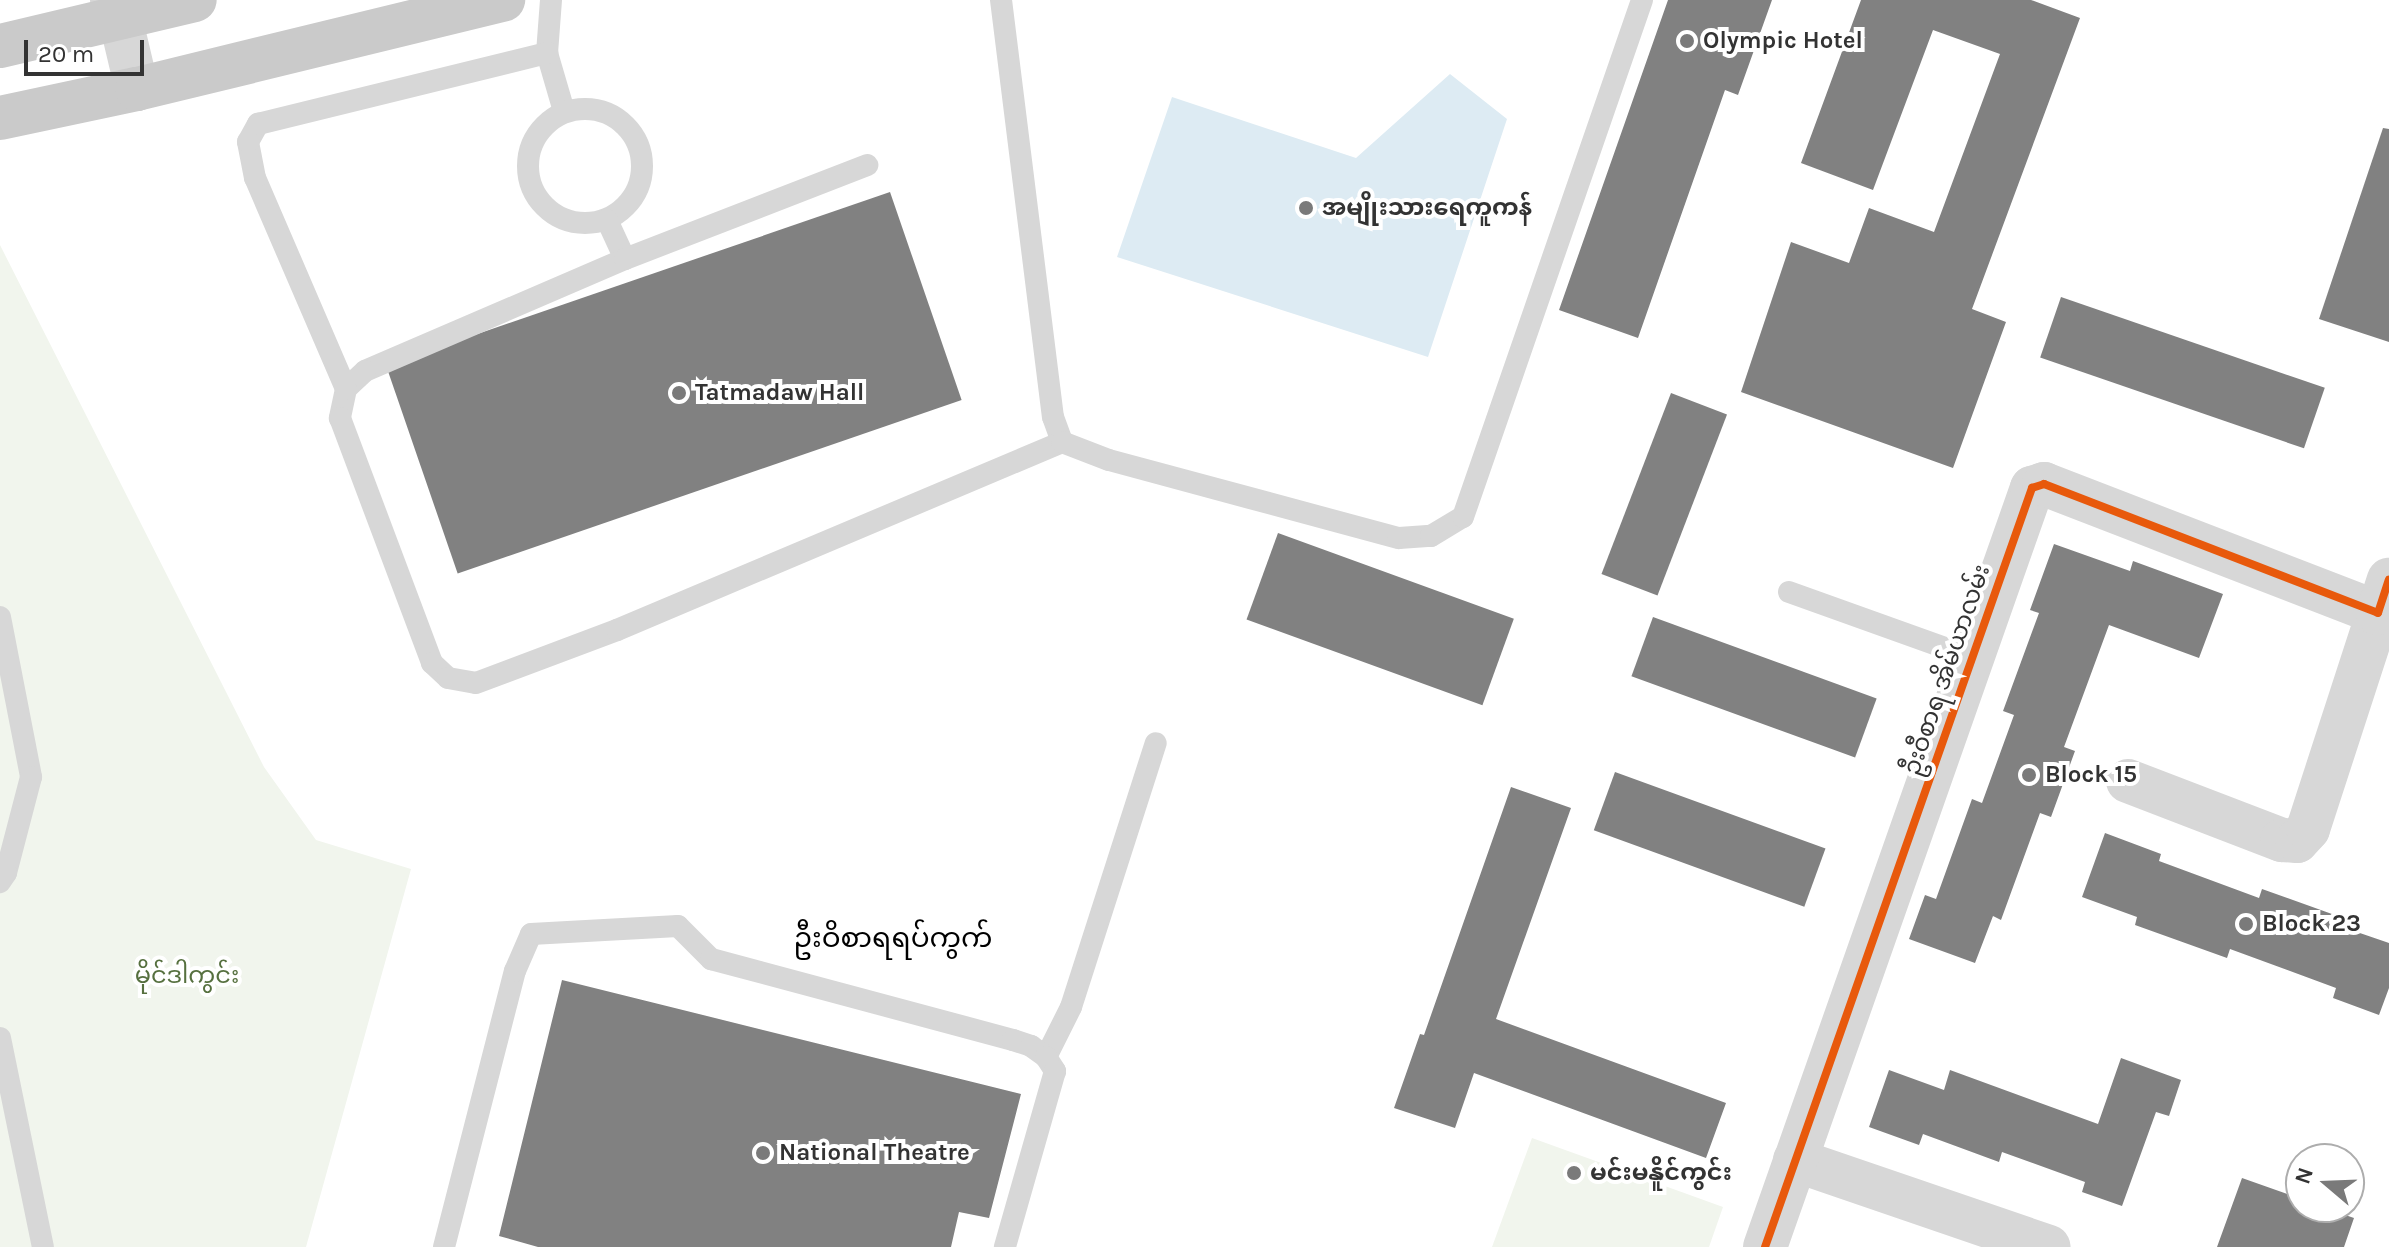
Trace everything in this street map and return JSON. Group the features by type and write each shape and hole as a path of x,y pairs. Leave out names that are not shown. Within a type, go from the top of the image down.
{"main road":[{"path":"0,46 116,8 195,0"},
{"path":"0,118 137,89 503,0"}],"street":[{"path":"116,8 137,89"},
{"name":"ဦးဝီစာရ အိမ်ယာလမ်း","path":"1765,1247 2032,488 2044,484 2383,596 2308,829 2297,841 2282,840 2128,781"},
{"path":"1795,1160 2049,1247"}],"lane":[{"path":"551,0 547,53 564,111"},
{"path":"1001,0 1053,417 1062,442"},
{"path":"867,165 625,259 365,371 346,389 340,418 432,663 448,678 476,683 617,630 1062,442 1109,460 1399,538 1431,536 1463,517 1642,0"},
{"path":"346,389 255,178 248,142 258,124 547,53"},
{"path":"595,108 622,120 640,145 643,175 631,203 607,220 576,224 549,212 530,187 527,157 540,129 564,111 595,108"},
{"path":"607,220 625,259"},
{"path":"1789,592 1973,658"},
{"path":"0,617 31,777 6,873 0,882"},
{"path":"1046,1057 1071,1007 1156,743"},
{"path":"444,1247 515,971 531,934 678,926 711,959 1013,1040 1031,1046 1046,1057 1055,1071 1005,1247"},
{"path":"0,1038 43,1247"}],"green space":[{"name":"မိုင်ဒါကွင်း","path":"0,245 264,767 316,840 411,869 306,1247 0,1247"},
{"name":"မင်းမနိူင်ကွင်း","path":"1532,1138 1723,1207 1709,1247 1492,1247"}],"shaded area":[{"name":"အမျိုးသားရေကူကန်","path":"1450,74 1507,119 1428,357 1117,257 1172,97 1356,158"}],"building":[{"path":"1668,0 1772,0 1738,95 1725,90 1638,338 1559,310"},
{"path":"1861,0 2031,0 2080,18 1972,309 2006,322 1953,468 1741,392 1791,242 1849,263 1869,208 1934,232 2000,54 1933,30 1873,190 1801,163"},
{"path":"2383,128 2389,129 2389,342 2319,319"},
{"name":"Tatmadaw Hall","path":"890,192 962,400 458,574 386,366"},
{"path":"2061,297 2325,388 2304,448 2040,358"},
{"path":"1671,393 1727,415 1657,596 1601,574"},
{"path":"1278,533 1514,619 1482,705 1247,619"},
{"name":"Block 15","path":"2054,544 2130,571 2133,561 2223,594 2199,658 2109,625 2064,747 2075,751 2051,817 2040,813 2001,920 1993,916 1975,963 1909,939 1925,895 1936,899 1972,799 1982,803 2014,715 2003,711 2039,613 2030,610"},
{"path":"1653,617 1877,698 1855,758 1631,676"},
{"path":"1615,772 1825,849 1804,907 1594,830"},
{"path":"1511,787 1571,808 1496,1019 1726,1103 1706,1158 1474,1073 1455,1128 1394,1108 1420,1034 1424,1035"},
{"name":"Block 23","path":"2105,833 2161,854 2159,861 2259,898 2262,889 2357,923 2354,931 2389,943 2389,988 2379,1015 2333,998 2336,988 2230,949 2227,958 2135,925 2137,917 2082,897"},
{"name":"National Theatre","path":"562,980 1021,1094 989,1218 959,1212 951,1247 538,1247 499,1236"},
{"path":"2121,1058 2181,1080 2169,1116 2156,1112 2122,1206 2082,1192 2085,1182 2002,1152 1999,1162 1923,1134 1919,1145 1869,1127 1889,1070 1944,1090 1950,1070 2098,1124"},
{"path":"2242,1178 2285,1193 2285,1223 2352,1223 2344,1247 2217,1247"}],"cycle path":[{"path":"1765,1247 2032,488 2044,484 2378,613 2389,580"}],"place":[{"name":"Olympic Hotel","path":"1687,41"},
{"name":"အမျိုးသားရေကူကန်","path":"1306,208"},
{"name":"Tatmadaw Hall","path":"679,393"},
{"name":"Block 15","path":"2029,775"},
{"name":"Block 23","path":"2246,924"},
{"name":"National Theatre","path":"763,1153"},
{"name":"မင်းမနိူင်ကွင်း","path":"1574,1173"}],"district":[{"name":"ဦးဝိစာရရပ်ကွက်","path":"893,938"}]}
